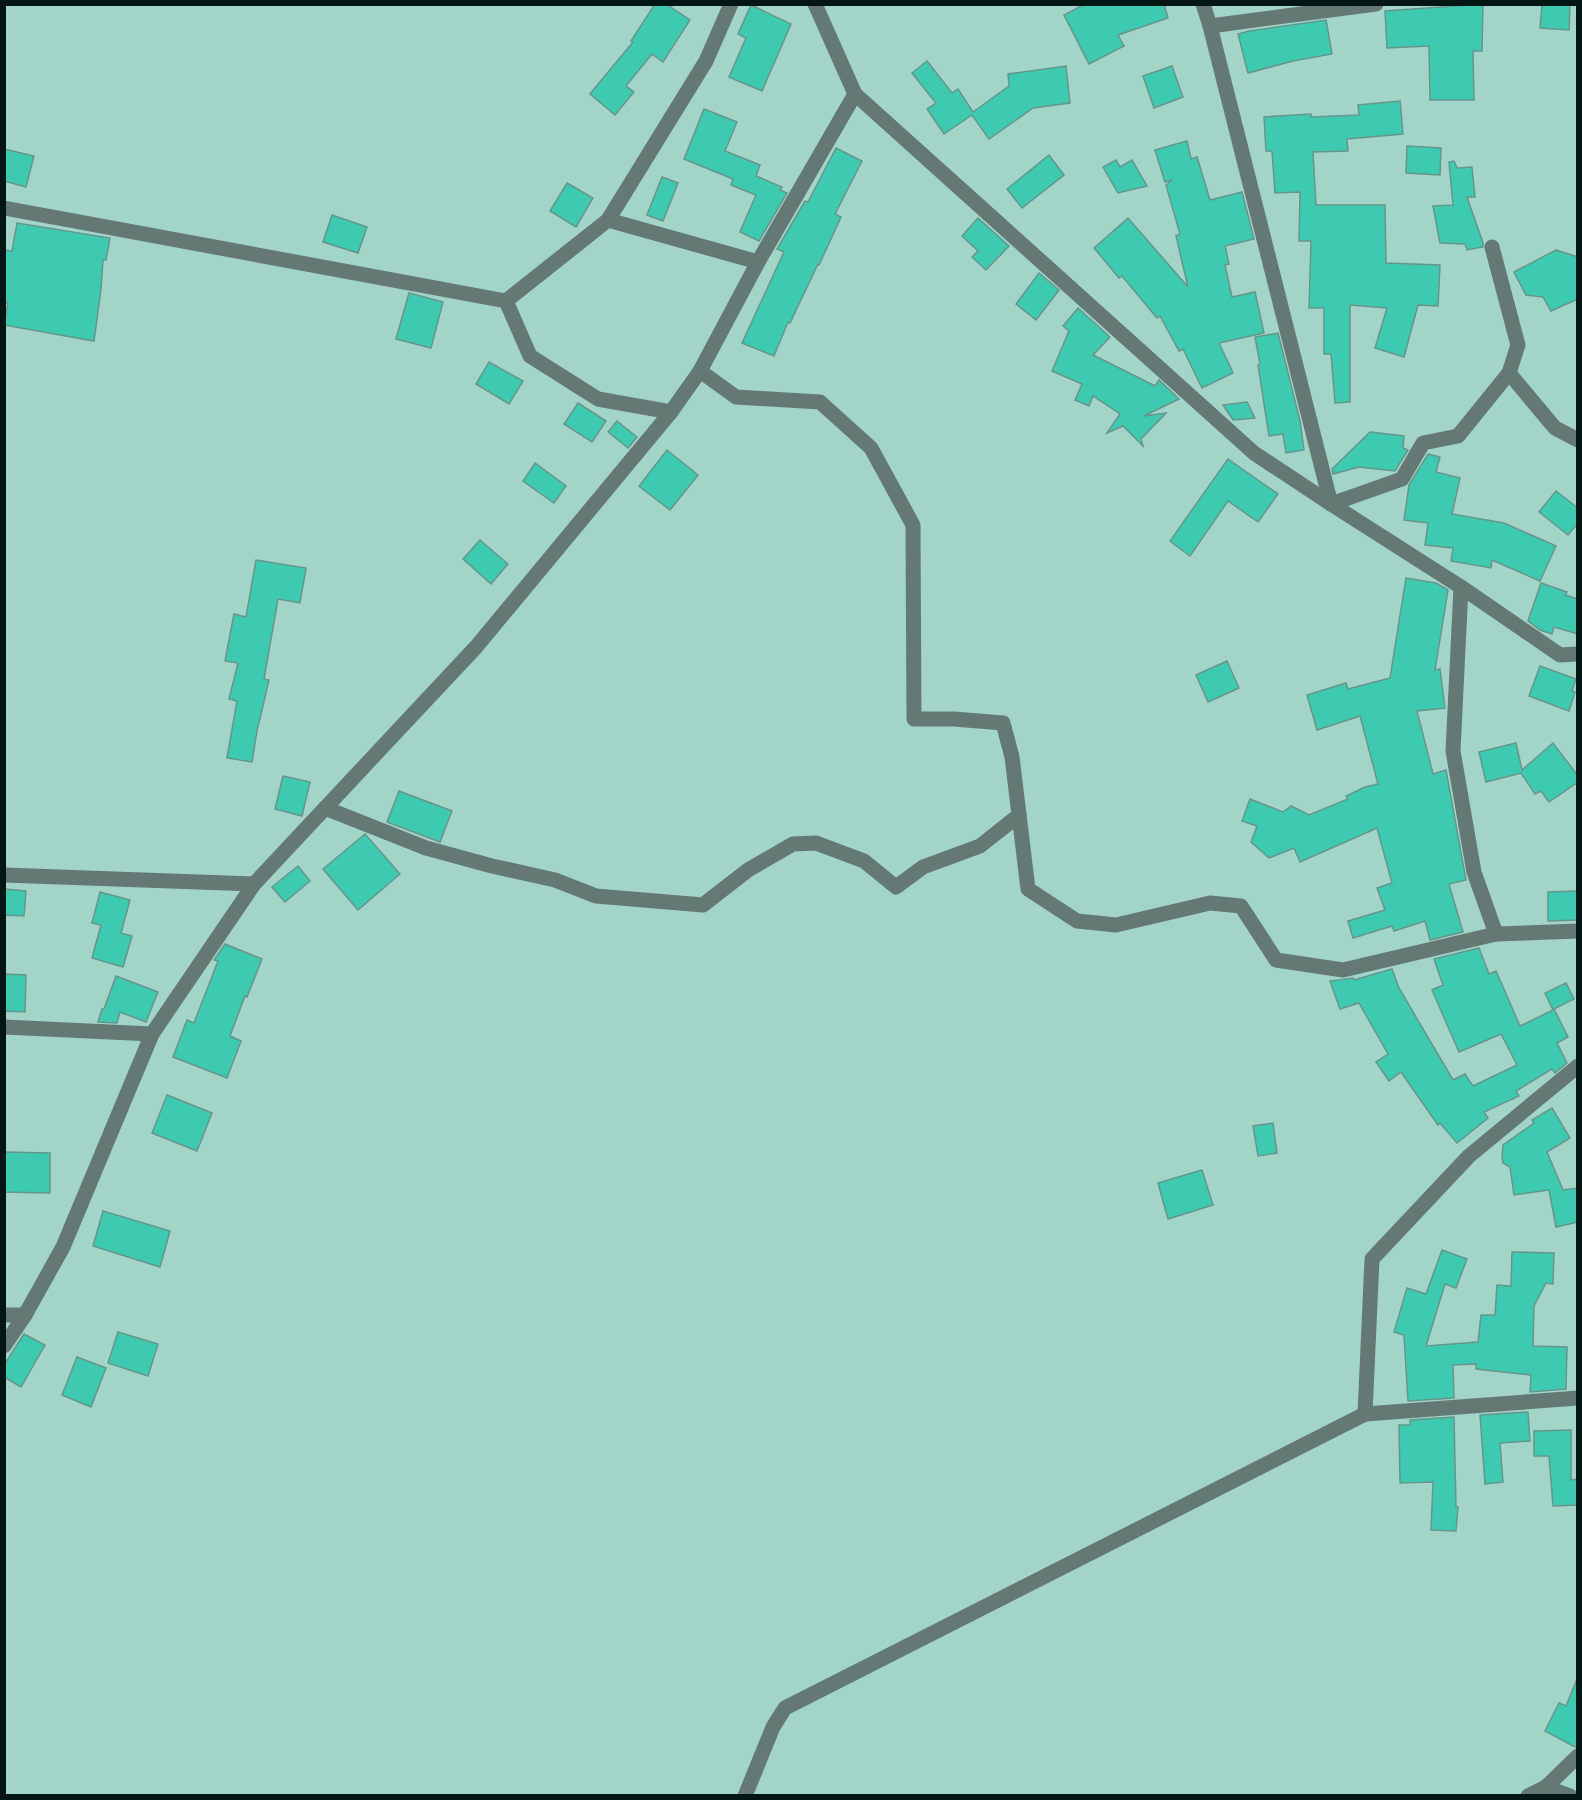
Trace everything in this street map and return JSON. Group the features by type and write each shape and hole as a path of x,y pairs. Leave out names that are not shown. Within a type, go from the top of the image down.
{"street":[{"path":"4,208 506,300 608,220 706,61 731,4"},
{"path":"815,4 855,94 1254,453 1461,587 1560,655 1578,654"},
{"path":"1203,4 1331,504"},
{"path":"1210,26 1377,4"},
{"path":"4,1346 25,1315 63,1247 152,1034 254,884 476,647 671,412 700,371 758,262 855,94"},
{"path":"608,220 758,262"},
{"path":"1331,504 1402,479 1423,443 1458,436 1509,374 1518,345 1492,247"},
{"path":"506,300 530,356 598,399 671,412"},
{"path":"700,371 736,397 820,402 871,448 913,525 914,719 1003,723 1012,757 1028,889 1077,921 1116,926 1210,903 1241,906 1276,960 1342,970 1496,934 1578,931"},
{"path":"1509,374 1555,428 1578,440"},
{"path":"1461,587 1453,751 1474,872 1496,934"},
{"path":"325,808 426,848 555,880 596,896 703,905 748,870 794,844 816,843 864,861 896,887 923,867 980,846 1019,815"},
{"path":"4,875 254,884"},
{"path":"4,1027 152,1034"},
{"path":"1365,1414 1372,1259 1469,1156 1578,1066"},
{"path":"4,1315 25,1315"},
{"path":"745,1796 769,1736 785,1707 1365,1414 1578,1398"},
{"path":"1528,1796 1546,1787 1578,1756"},
{"path":"1546,1787 1570,1796"}],"building":[{"path":"655,4 666,4 690,20 663,62 652,54 626,86 634,92 615,115 590,94 633,42 631,41"},
{"path":"1085,4 1164,4 1168,18 1118,35 1124,46 1089,64 1064,15"},
{"path":"1483,4 1482,51 1473,51 1474,100 1430,100 1429,46 1387,48 1385,11"},
{"path":"1542,4 1570,4 1569,30 1540,28"},
{"path":"751,5 791,24 762,91 729,77 746,38 738,34"},
{"path":"1326,20 1332,54 1248,73 1238,34"},
{"path":"927,61 952,93 958,89 973,112 1009,86 1008,74 1066,66 1070,103 1033,108 989,139 972,115 944,134 927,109 936,103 912,73"},
{"path":"1172,66 1183,97 1154,108 1143,76"},
{"path":"1400,101 1403,134 1347,139 1348,151 1313,152 1316,205 1385,205 1386,263 1440,265 1438,306 1418,305 1404,357 1375,348 1387,308 1350,305 1350,402 1335,403 1331,354 1324,354 1324,308 1309,308 1311,241 1299,241 1300,192 1275,193 1272,151 1266,151 1264,117 1311,114 1311,117 1359,115 1358,105"},
{"path":"704,109 737,122 725,151 760,165 756,176 782,187 780,190 787,193 759,241 740,232 756,195 731,185 733,179 684,159"},
{"path":"1187,141 1191,159 1197,157 1210,200 1242,192 1254,239 1225,246 1229,264 1225,265 1232,297 1255,292 1264,333 1219,343 1233,373 1202,388 1183,349 1179,351 1160,316 1157,318 1122,276 1119,278 1094,248 1128,218 1188,287 1176,236 1180,234 1166,185 1172,180 1165,182 1155,150"},
{"path":"1407,146 1441,148 1440,175 1406,173"},
{"path":"836,148 862,161 835,214 841,217 790,323 788,322 774,356 742,343 784,252 777,249 805,201 808,202"},
{"path":"4,149 34,156 26,187 4,181"},
{"path":"1049,155 1064,175 1022,208 1007,189"},
{"path":"1116,160 1120,167 1132,160 1147,186 1118,193 1103,167"},
{"path":"1454,161 1457,168 1472,167 1475,197 1467,197 1483,247 1467,250 1465,244 1440,243 1433,206 1453,205 1449,162"},
{"path":"662,177 678,183 663,221 647,215"},
{"path":"567,183 593,198 576,227 550,211"},
{"path":"332,215 367,227 358,253 323,242"},
{"path":"978,218 1009,246 986,270 972,257 978,251 962,236"},
{"path":"17,223 110,238 106,260 103,260 94,341 4,325 8,303 4,303 4,250 12,251"},
{"path":"1556,250 1578,257 1578,299 1551,311 1543,297 1526,295 1514,272"},
{"path":"1039,273 1059,290 1036,320 1016,304"},
{"path":"409,293 443,302 431,348 396,339"},
{"path":"1078,308 1110,337 1093,355 1155,386 1159,380 1179,399 1144,416 1166,413 1141,439 1143,446 1123,426 1107,433 1120,414 1093,396 1089,406 1075,400 1082,384 1052,371 1069,331 1063,326"},
{"path":"1278,333 1300,421 1304,450 1286,453 1283,434 1269,436 1255,337"},
{"path":"489,362 523,381 509,404 476,384"},
{"path":"1247,402 1255,418 1233,420 1223,405"},
{"path":"578,403 606,421 592,442 564,424"},
{"path":"617,421 637,437 628,448 608,432"},
{"path":"1370,432 1404,436 1403,448 1408,450 1395,471 1359,467 1333,474 1332,469"},
{"path":"667,450 698,475 670,510 639,486"},
{"path":"1428,454 1440,457 1436,472 1460,478 1452,514 1504,523 1556,546 1540,581 1492,560 1491,568 1451,561 1453,548 1425,545 1428,523 1404,520 1409,485"},
{"path":"1228,459 1278,494 1258,522 1228,501 1190,556 1170,541"},
{"path":"535,463 566,486 554,503 523,481"},
{"path":"1556,491 1578,508 1578,523 1568,535 1539,512"},
{"path":"480,540 508,564 491,584 463,559"},
{"path":"256,560 306,568 300,603 278,599 264,679 269,680 252,762 227,758 237,701 229,699 238,663 225,661 234,614 246,617"},
{"path":"1406,578 1436,583 1448,590 1435,670 1440,669 1445,708 1417,711 1433,774 1446,770 1466,880 1449,884 1463,932 1430,940 1425,921 1394,931 1392,926 1353,938 1348,921 1385,910 1377,888 1392,883 1377,828 1300,862 1294,848 1269,858 1251,842 1257,826 1242,821 1250,799 1283,812 1291,806 1309,815 1348,799 1346,796 1365,787 1378,784 1360,716 1317,730 1307,695 1346,683 1348,689 1390,678"},
{"path":"1541,583 1567,592 1565,595 1578,599 1578,634 1554,627 1552,634 1540,630 1528,621"},
{"path":"1227,661 1239,688 1208,702 1196,675"},
{"path":"1540,666 1576,679 1572,691 1575,692 1569,711 1529,696"},
{"path":"1516,743 1522,770 1553,743 1578,776 1578,782 1549,802 1541,791 1535,794 1521,773 1486,782 1479,752"},
{"path":"283,776 310,782 302,816 275,809"},
{"path":"399,791 452,811 440,842 387,822"},
{"path":"365,834 400,874 358,910 323,869"},
{"path":"298,866 310,881 285,902 272,887"},
{"path":"4,889 26,891 24,916 4,915"},
{"path":"1578,891 1578,920 1548,921 1548,892"},
{"path":"100,892 130,900 121,933 132,936 123,967 92,958 101,925 92,923"},
{"path":"225,944 262,959 230,1036 241,1041 227,1078 173,1057 187,1020 194,1023 218,961 214,960"},
{"path":"1479,948 1489,974 1496,971 1520,1026 1553,1010 1545,993 1566,983 1574,999 1554,1009 1568,1037 1557,1043 1567,1063 1555,1073 1552,1069 1516,1091 1519,1096 1484,1112 1488,1118 1457,1143 1440,1123 1438,1125 1401,1072 1389,1081 1376,1062 1388,1054 1359,1003 1340,1009 1330,981 1353,978 1354,980 1392,969 1399,988 1453,1080 1465,1074 1473,1086 1517,1065 1501,1034 1459,1052 1432,990 1443,985 1434,959"},
{"path":"4,974 26,975 25,1012 4,1011"},
{"path":"116,976 158,992 146,1022 120,1012 117,1023 98,1022"},
{"path":"167,1095 212,1113 197,1151 152,1133"},
{"path":"1552,1108 1570,1138 1547,1152 1563,1190 1578,1188 1578,1222 1556,1227 1549,1190 1514,1195 1510,1167 1503,1163 1502,1157 1503,1145 1534,1123 1532,1120"},
{"path":"1273,1123 1277,1153 1258,1156 1253,1126"},
{"path":"4,1152 50,1153 50,1193 4,1192"},
{"path":"1202,1170 1213,1205 1168,1219 1158,1183"},
{"path":"103,1211 170,1231 160,1267 93,1246"},
{"path":"1442,1250 1467,1259 1456,1288 1445,1284 1426,1346 1478,1342 1481,1315 1495,1315 1497,1285 1511,1286 1512,1252 1554,1253 1553,1284 1546,1283 1534,1306 1533,1346 1567,1347 1566,1389 1530,1392 1531,1375 1476,1369 1476,1364 1453,1365 1454,1398 1408,1401 1404,1335 1394,1332 1407,1288 1426,1294"},
{"path":"118,1332 158,1344 148,1376 108,1363"},
{"path":"24,1334 45,1345 21,1387 4,1377 4,1365"},
{"path":"77,1357 106,1368 91,1407 62,1395"},
{"path":"1528,1412 1530,1441 1500,1443 1503,1482 1485,1484 1480,1415"},
{"path":"1454,1417 1456,1507 1458,1507 1456,1531 1431,1530 1433,1482 1400,1483 1399,1425 1410,1425 1410,1420"},
{"path":"1571,1430 1571,1480 1578,1479 1578,1505 1553,1506 1549,1456 1534,1456 1534,1431"},
{"path":"1577,1679 1578,1746 1575,1747 1545,1731 1559,1703 1566,1706"}]}
